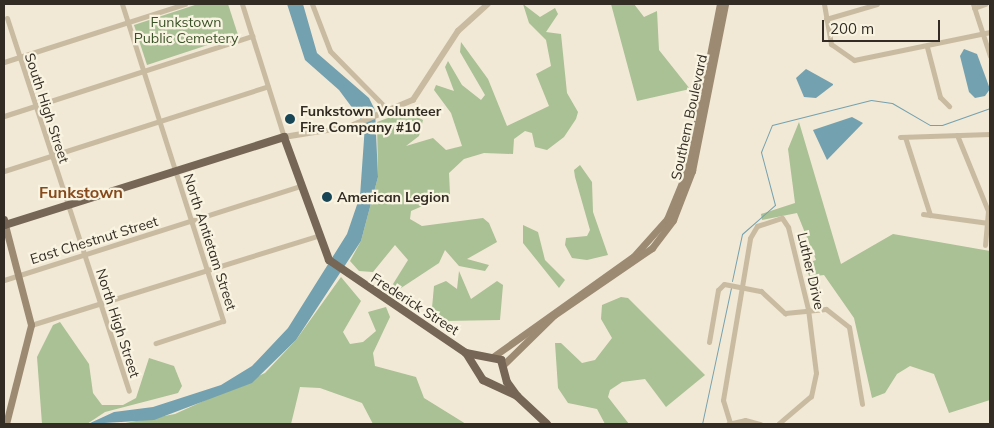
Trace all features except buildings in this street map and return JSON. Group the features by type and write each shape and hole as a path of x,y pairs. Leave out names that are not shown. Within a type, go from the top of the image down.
{"main road":[{"name":"Southern Boulevard","path":"491,356 633,257 668,219 688,168 720,4"},
{"name":"Southern Boulevard","path":"504,364 554,315 652,248 673,220 692,171 725,4"},
{"path":"5,424 31,325 4,224 284,137 317,236"},
{"name":"Frederick Street","path":"317,236 329,260 350,277 466,353 478,372"},
{"name":"Frederick Street","path":"466,353 491,356"},
{"path":"517,396 505,372 504,364 491,356 480,362 478,372 491,383 517,396 547,424"},
{"path":"491,383 505,372"}],"street":[{"name":"North Antietam Street","path":"122,4 223,321 156,343"},
{"path":"4,62 185,4"},
{"path":"242,4 284,137 362,121 418,96 458,31 488,4"},
{"path":"312,4 330,51 385,110"},
{"path":"824,4 833,48 854,60 927,47 990,32"},
{"path":"826,19 877,4"},
{"path":"985,4 974,6 981,34 990,56"},
{"name":"South High Street","path":"7,18 67,205"},
{"path":"4,116 252,36"},
{"path":"927,47 940,97 949,106"},
{"path":"4,170 268,86"},
{"path":"930,215 902,137 990,134"},
{"path":"957,135 988,211 985,245"},
{"name":"East Chestnut Street","path":"4,280 300,186"},
{"name":"North High Street","path":"67,205 129,391"},
{"path":"923,214 988,223"},
{"name":"Luther Drive","path":"729,424 723,400 751,233 762,223 782,218 788,227 816,346 814,390 778,424"},
{"path":"31,325 207,272 317,236"},
{"path":"709,342 718,290 728,284 761,291 785,313 808,309 826,309 847,323 862,404"},
{"path":"729,424 760,424"}],"green space":[{"name":"Funkstown Public Cemetery","path":"198,4 228,4 238,35 147,65 134,25"},
{"path":"523,4 540,17 555,8 558,14 546,32 561,34 567,93 578,112 576,119 564,137 547,150 535,147 532,133 525,131 514,139 513,154 484,153 464,159 449,173 450,194 411,211 410,219 422,226 483,218 489,223 497,242 467,259 489,265 485,271 459,266 445,250 439,263 398,290 393,284 408,260 395,245 373,272 359,271 350,261 361,241 378,177 377,122 407,111 423,120 419,136 406,146 433,138 446,150 462,146 451,113 434,90 436,85 454,91 445,67 448,61 462,85 481,100 485,95 460,52 461,42 488,79 507,126 549,106 536,74 551,66 546,40 529,23"},
{"path":"611,4 634,4 644,17 657,11 659,50 690,89 637,101"},
{"path":"799,122 841,264 893,234 990,251 990,400 949,413 934,374 910,366 897,374 885,393 872,398 854,318 824,275 816,276 820,289 816,292 804,264 816,260 797,213 762,220 761,214 795,203 788,149"},
{"path":"580,165 592,182 593,212 608,255 587,260 572,258 565,245 566,238 587,236 590,230 575,177 574,170"},
{"path":"523,225 538,232 545,260 565,280 559,288 523,243"},
{"path":"459,271 471,299 497,281 503,285 500,320 444,321 432,308 434,286 446,281 457,289"},
{"path":"341,277 361,301 343,332 350,344 363,342 376,331 368,312 386,307 390,317 373,353 375,366 416,377 424,398 466,424 373,424 362,403 320,388 300,387 291,424 120,424 175,414 265,373 296,340"},
{"path":"621,297 628,298 705,375 666,407 645,379 622,382 610,390 608,397 629,424 605,424 597,409 568,403 558,388 555,343 561,343 582,363 595,360 612,338 601,319 602,305"},
{"path":"60,322 89,364 93,393 102,405 123,405 136,398 149,358 174,366 182,386 178,393 105,412 87,424 42,424 37,357 53,325"}],"water":[{"path":"287,4 303,4 317,53 369,98 375,110 378,177 361,241 296,340 252,383 154,420 88,424 114,412 153,407 221,385 252,366 288,328 347,234 360,196 365,125 339,90 305,60"},
{"path":"964,49 977,54 990,89 985,96 975,98 969,92 960,56"},
{"path":"806,69 833,85 816,98 804,97 796,78"},
{"path":"852,117 863,123 827,160 813,130"}],"waterway":[{"path":"732,281 742,234 775,205 761,152 772,125 871,100 892,103 930,125 942,125 990,108"},
{"path":"702,424 731,288"}],"place":[{"name":"Funkstown Volunteer Fire Company #10","path":"290,119"},
{"name":"American Legion","path":"327,197"}],"district":[{"name":"Funkstown","path":"81,192"}]}
